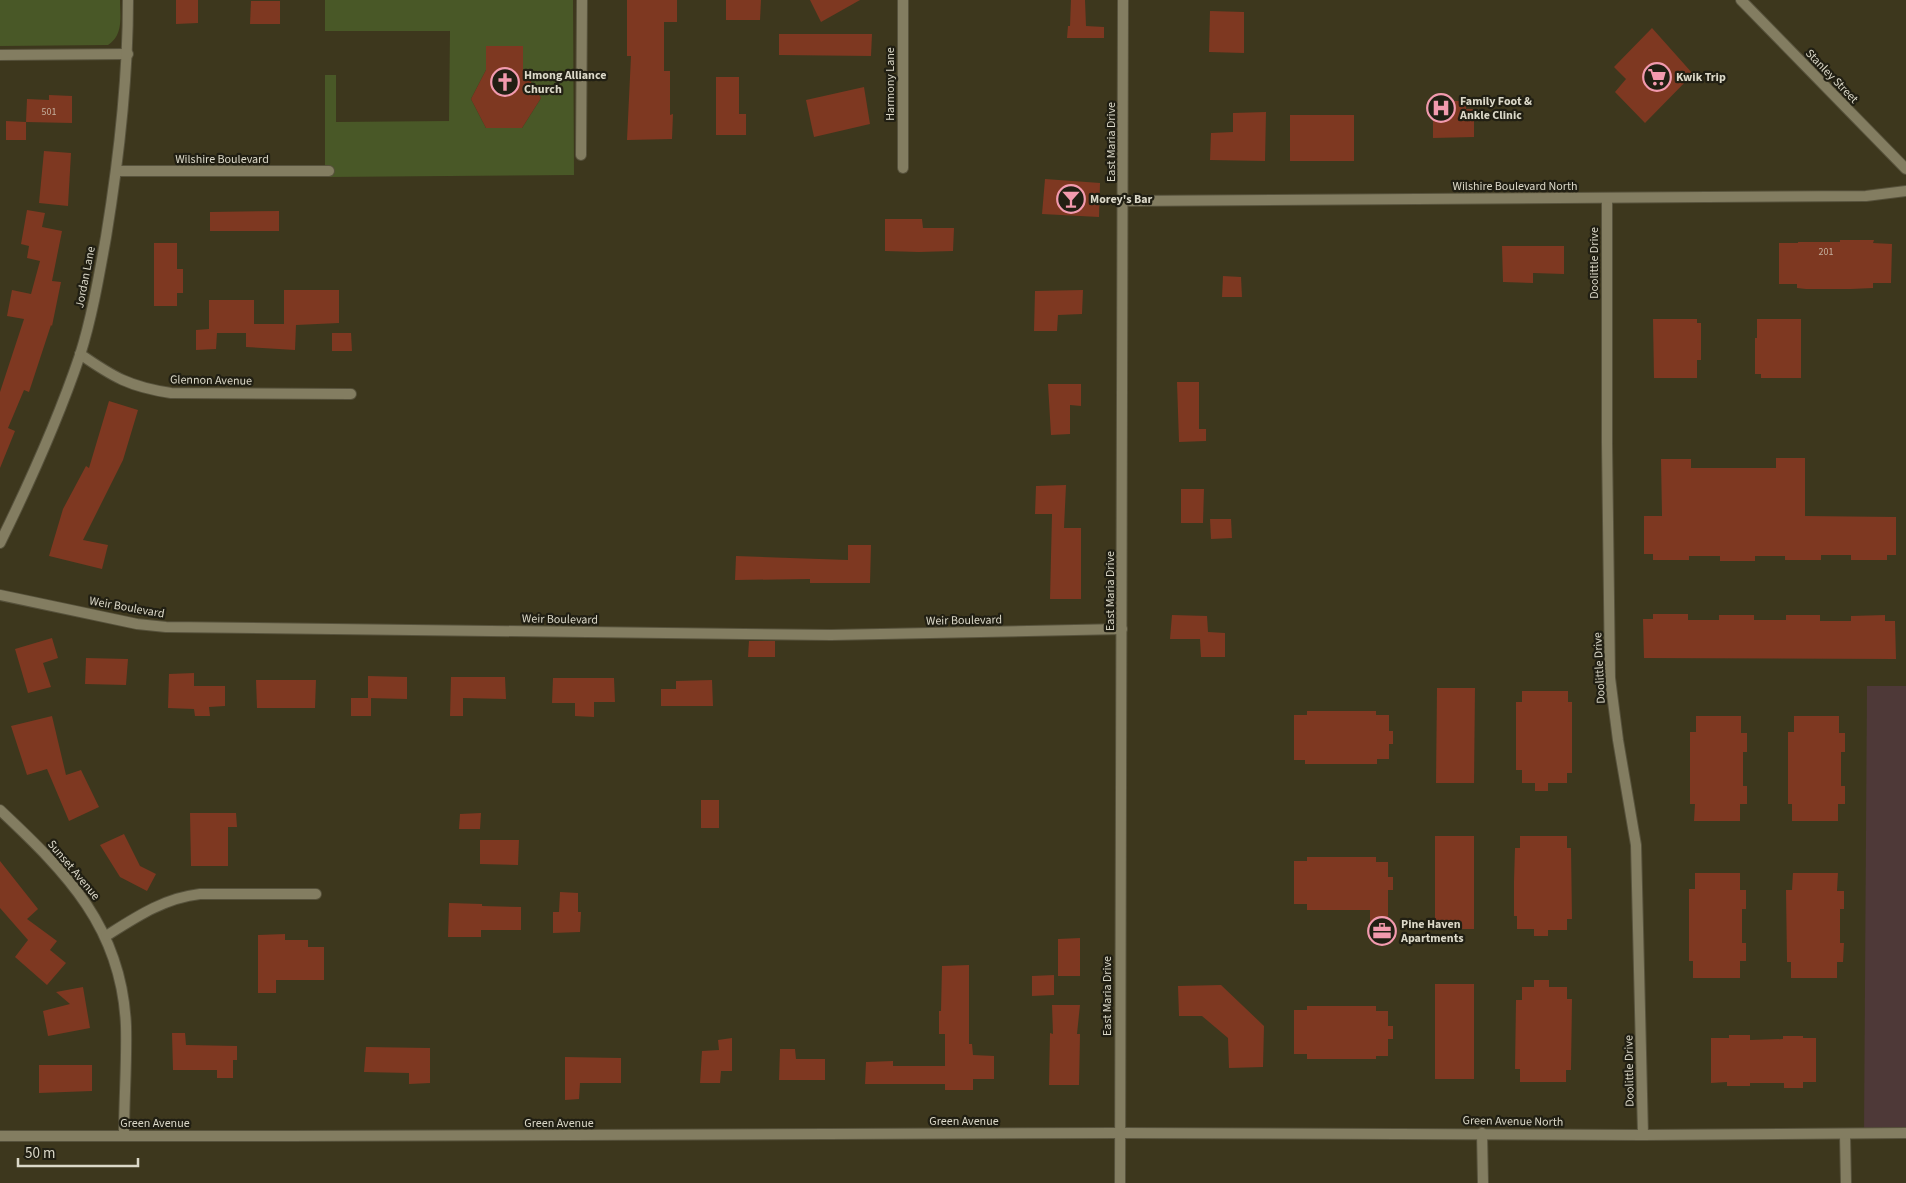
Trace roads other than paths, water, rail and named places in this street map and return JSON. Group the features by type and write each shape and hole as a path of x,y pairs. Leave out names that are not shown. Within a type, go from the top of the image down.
{"street":[{"name":"Jordan Lane","path":"0,543 56,422 80,354 102,259 122,129 128,54 128,0"},
{"path":"581,155 582,0"},
{"name":"Harmony Lane","path":"903,0 903,168"},
{"name":"East Maria Drive","path":"1120,1183 1124,201 1123,0"},
{"name":"Stanley Street","path":"1741,0 1906,169"},
{"path":"0,55 128,54"},
{"name":"Wilshire Boulevard","path":"116,171 328,171"},
{"name":"Wilshire Boulevard North","path":"1124,201 1866,196 1906,191"},
{"name":"Doolittle Drive","path":"1607,198 1607,443 1610,678 1618,740 1636,845 1643,1135"},
{"name":"Glennon Avenue","path":"80,354 126,383 157,391 171,393 352,394"},
{"name":"Weir Boulevard","path":"0,594 137,624 166,627 831,635 1122,630"},
{"name":"Sunset Avenue","path":"0,810 32,840 85,899 106,936 118,970 126,1025 124,1136"},
{"path":"106,936 152,908 182,896 200,894 316,894"},
{"name":"Green Avenue North","path":"1119,1133 1643,1135 1846,1135 1906,1133"},
{"name":"Green Avenue","path":"0,1136 1119,1133"},
{"path":"1482,1133 1483,1183"},
{"path":"1846,1135 1846,1183"}],"place":[{"name":"Kwik Trip","path":"1657,77"},
{"name":"Hmong Alliance Church","path":"505,82"},
{"name":"Family Foot & Ankle Clinic","path":"1441,108"},
{"name":"Morey's Bar","path":"1071,199"},
{"name":"Pine Haven Apartments","path":"1382,931"}]}
